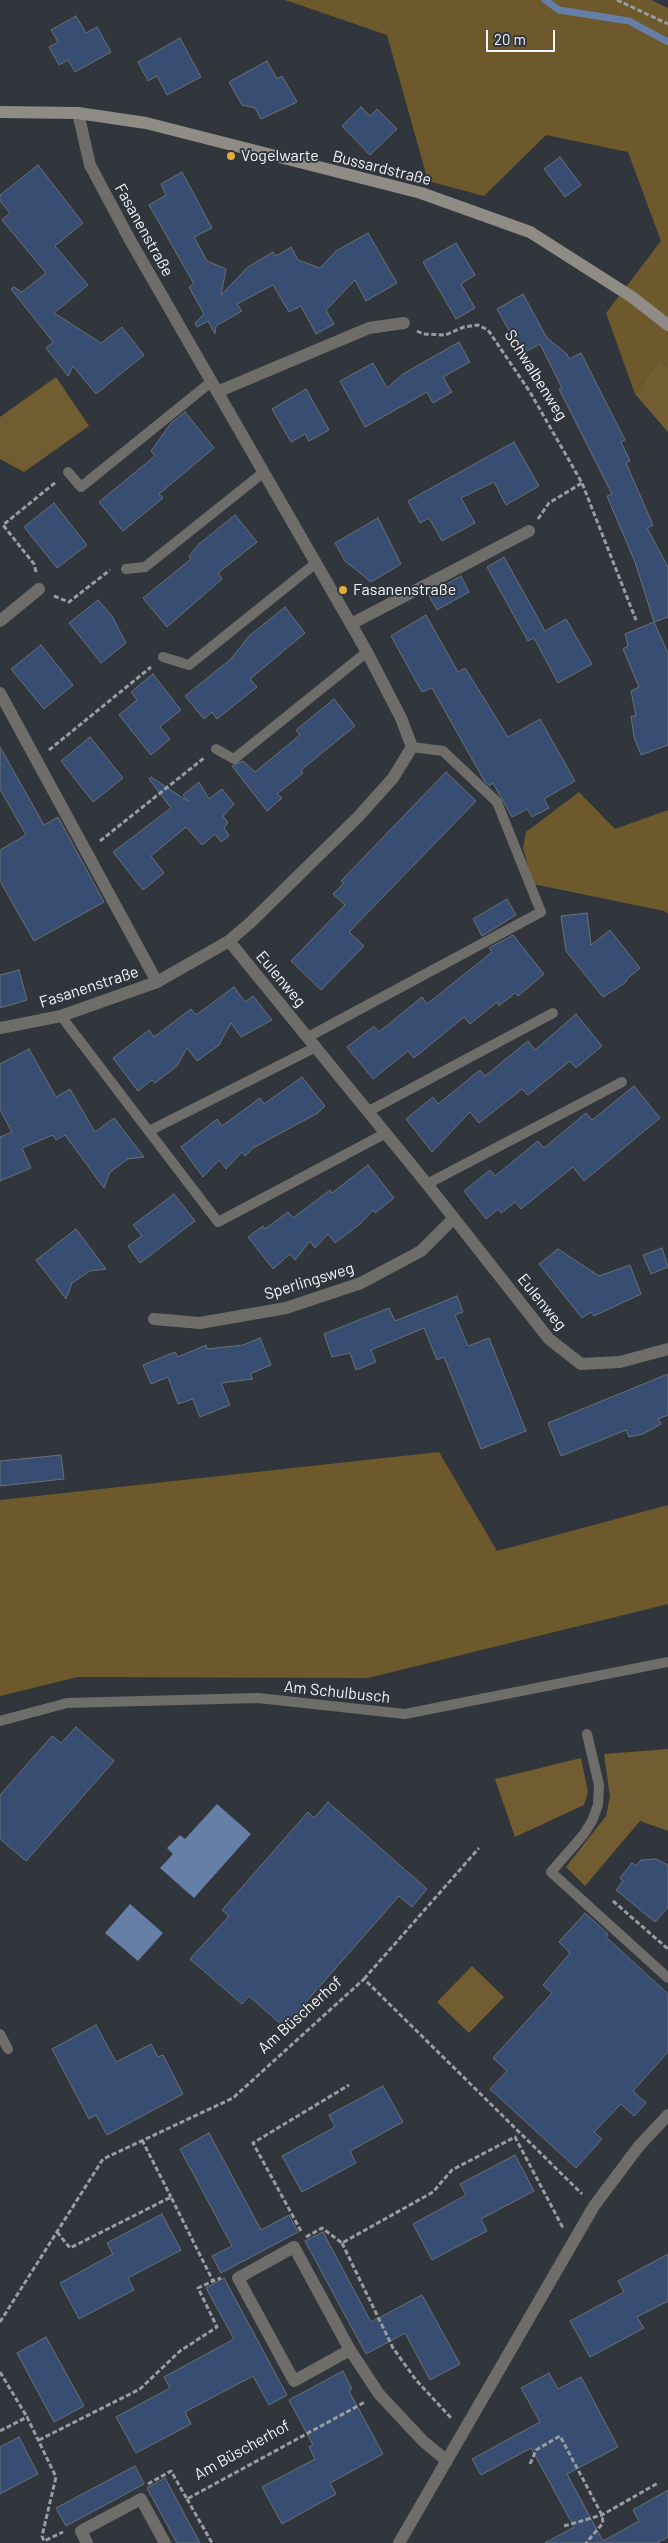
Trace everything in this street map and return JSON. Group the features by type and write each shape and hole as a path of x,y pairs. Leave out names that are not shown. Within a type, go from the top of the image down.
{"street":[{"name":"Bussardstraße","path":"0,112 78,113 146,123 421,193 530,232 632,297 668,325"},
{"name":"Fasanenstraße","path":"0,1028 62,1016 158,982 229,941 252,922 358,817 393,778 412,747 401,718 368,652 214,387 90,165 78,113"},
{"path":"214,387 369,328 404,323"},
{"path":"351,624 529,531"},
{"path":"0,621 39,589"},
{"name":"Fasanenstraße","path":"0,693 158,982"},
{"name":"Eulenweg","path":"229,941 369,1111 549,1339 581,1364 620,1362 668,1349"},
{"name":"Sperlingsweg","path":"154,1319 200,1323 286,1308 361,1283 421,1251 454,1218"},
{"path":"399,2543 594,2206 639,2146 668,2115"},
{"path":"350,2350 294,2381 238,2278 294,2247 350,2350 379,2394 422,2441 447,2461"},
{"path":"87,2543 81,2531 141,2500 165,2543"}],"lane":[{"path":"68,472 80,487 214,387"},
{"path":"126,569 145,567 264,472"},
{"path":"163,658 189,666 316,563"},
{"path":"216,749 234,759 368,652"},
{"path":"308,1037 541,912 497,802 443,751 412,747"},
{"path":"369,1111 553,1013"},
{"path":"62,1016 218,1222 386,1133"},
{"path":"149,1131 316,1047"},
{"path":"427,1184 622,1082"},
{"name":"Am Schulbusch","path":"0,1721 67,1703 258,1698 405,1714 668,1662"},
{"path":"587,1734 599,1785 598,1805 584,1834 551,1872 668,1978"},
{"path":"0,2034 8,2049"}],"path":[{"path":"617,0 668,24"},
{"name":"Schwalbenweg","path":"404,323 423,334 444,336 464,327 478,325 488,330 530,392 582,483 636,620"},
{"path":"68,472 3,525 34,564 39,589 69,602 111,569 126,569"},
{"path":"529,531 549,503 582,483"},
{"path":"37,760 163,658"},
{"path":"87,851 216,749"},
{"path":"364,1979 480,1848"},
{"path":"613,1901 668,1949"},
{"name":"Am Büscherhof","path":"0,2322 103,2159 233,2098 364,1979 594,2206"},
{"path":"304,2237 253,2143 349,2085"},
{"path":"342,2243 433,2192 452,2170 515,2137 572,2244"},
{"path":"142,2140 213,2281"},
{"path":"57,2231 70,2248 171,2197"},
{"path":"294,2247 304,2237 322,2228 342,2243 393,2348 416,2380 464,2432"},
{"path":"39,2440 140,2389 180,2351 217,2327 198,2288 227,2275 238,2278"},
{"path":"0,2372 27,2417 56,2477 42,2536 44,2542 69,2529 81,2531"},
{"name":"Am Büscherhof","path":"141,2500 146,2485 171,2471 187,2499 379,2394"},
{"path":"0,2431 27,2417"},
{"path":"530,2464 536,2450 560,2436 602,2515 603,2523 586,2543"},
{"path":"564,2526 602,2515 658,2483"},
{"path":"187,2499 212,2543"}],"shaded area":[{"path":"285,0 651,0 668,8 668,368 659,359 635,394 606,313 661,241 628,152 546,135 484,196 428,181 387,35"},
{"path":"659,359 668,368 668,432 635,394"},
{"path":"56,377 89,426 24,472 0,459 0,417"},
{"path":"579,792 615,829 668,810 668,914 664,911 533,884 523,848 526,832"},
{"path":"439,1452 497,1551 668,1505 668,1604 368,1678 78,1677 0,1696 0,1500"},
{"path":"668,1749 668,1831 640,1821 585,1886 566,1867 606,1816 610,1797 604,1754"},
{"path":"581,1758 588,1792 584,1805 515,1837 495,1779"},
{"path":"472,1966 504,1997 469,2033 437,2002"}],"water":[{"path":"217,1804 251,1834 194,1898 160,1868 173,1854 167,1848 180,1835 185,1839"},
{"path":"130,1904 163,1933 138,1961 105,1933"}],"building":[{"path":"76,16 86,33 97,27 111,52 75,72 68,60 59,65 49,47 58,42 51,30"},
{"path":"180,38 201,77 167,95 157,76 148,81 138,62"},
{"path":"267,61 277,79 282,76 297,102 261,119 255,108 242,105 229,82"},
{"path":"361,107 370,116 377,109 397,129 370,155 342,126"},
{"path":"560,157 581,185 565,197 544,169"},
{"path":"38,165 83,223 55,246 88,285 54,313 101,343 122,327 144,355 96,394 73,366 68,376 46,348 53,342 11,289 14,287 22,292 46,273 2,220 10,213 0,201 0,195"},
{"path":"182,172 212,228 194,237 207,261 226,269 221,295 248,267 273,252 276,256 291,247 298,260 320,268 336,251 368,233 397,283 366,301 355,280 326,310 334,324 316,334 301,306 289,312 273,285 237,304 242,311 216,326 215,334 208,321 197,327 195,323 204,314 189,287 194,284 149,205 166,195 161,184"},
{"path":"456,243 475,275 461,284 475,308 456,319 423,262"},
{"path":"523,294 547,338 567,354 569,359 581,353 625,440 621,442 630,461 626,463 653,525 647,528 668,567 668,617 654,622 635,562 607,496 612,494 559,389 562,388 540,344 522,354 497,309"},
{"path":"459,342 470,362 443,377 452,392 433,403 427,392 365,427 340,381 373,363 387,388 403,374"},
{"path":"306,389 329,430 309,441 305,434 291,442 272,409"},
{"path":"185,412 214,448 159,494 163,498 123,531 99,502 155,456 151,451 171,423"},
{"path":"514,442 539,486 506,505 494,482 461,498 475,523 442,541 429,518 420,523 408,501"},
{"path":"54,503 87,545 57,568 24,527"},
{"path":"235,515 257,542 218,573 222,579 167,627 143,598 191,559 189,556 199,544"},
{"path":"378,518 401,564 371,582 345,561 335,543"},
{"path":"504,557 545,631 566,619 592,664 558,683 534,638 528,641 487,567"},
{"path":"461,576 469,592 437,610 428,594"},
{"path":"98,600 112,616 126,643 101,663 69,623"},
{"path":"285,607 305,633 250,679 257,687 217,719 212,712 204,719 185,696 231,659 249,636"},
{"path":"426,615 458,672 465,668 508,737 540,719 575,781 544,799 549,808 532,817 527,809 512,817 493,783 490,786 485,782 432,688 422,692 391,636"},
{"path":"654,622 668,653 668,745 641,755 634,737 631,716 636,716 631,691 639,687 623,649 628,646 625,634"},
{"path":"41,645 73,685 44,709 11,669"},
{"path":"153,674 181,710 160,727 170,739 151,755 119,715 137,700 131,692"},
{"path":"334,699 355,726 301,770 303,773 277,794 282,798 267,811 232,766 243,761 255,772 300,735 296,730"},
{"path":"90,737 123,778 93,802 61,761"},
{"path":"0,747 44,825 58,817 104,902 34,941 0,881 0,850 26,835 0,789"},
{"path":"446,772 476,801 349,932 364,946 321,990 291,961 345,905 333,894 344,883 341,881"},
{"path":"151,777 189,802 183,795 199,782 209,799 222,789 234,804 223,816 228,823 224,827 229,836 221,842 215,834 202,845 186,827 151,856 164,873 143,890 113,852 171,808 149,779"},
{"path":"507,899 516,915 482,936 473,919"},
{"path":"587,913 591,945 610,930 640,968 625,983 603,997 566,951 561,916"},
{"path":"513,935 544,974 518,996 515,993 499,1006 497,1002 470,1024 464,1017 414,1058 408,1051 373,1079 347,1047 374,1026 379,1032 422,997 427,1004 492,952 489,948"},
{"path":"19,970 27,1000 0,1008 0,975"},
{"path":"234,987 245,1002 253,996 272,1020 241,1037 231,1023 219,1045 197,1061 187,1048 177,1066 155,1083 152,1080 138,1091 113,1058 149,1030 154,1037 191,1009 196,1015"},
{"path":"576,1014 602,1046 576,1068 570,1061 528,1095 522,1089 479,1123 470,1112 432,1152 406,1119 433,1097 438,1104 480,1070 485,1076 528,1041 535,1050"},
{"path":"29,1049 56,1097 70,1089 95,1132 114,1118 144,1157 128,1159 110,1172 104,1188 65,1135 56,1140 53,1135 22,1148 31,1168 0,1181 0,1137 12,1132 0,1110 0,1064"},
{"path":"302,1077 325,1106 318,1113 253,1148 245,1156 242,1152 226,1169 219,1160 203,1177 181,1147 217,1119 222,1126 260,1098 264,1104"},
{"path":"634,1086 660,1118 584,1181 573,1167 521,1209 515,1202 501,1213 498,1209 486,1219 464,1191 490,1170 495,1176 538,1141 544,1148 586,1113 592,1120"},
{"path":"368,1165 394,1198 375,1213 373,1210 360,1224 335,1243 328,1234 315,1248 310,1241 295,1260 290,1254 273,1269 248,1237 263,1226 265,1229 288,1212 293,1218 330,1190 332,1193"},
{"path":"174,1194 195,1221 140,1263 128,1246 142,1236 133,1225"},
{"path":"76,1229 106,1269 90,1271 72,1283 66,1299 36,1260"},
{"path":"662,1248 668,1267 651,1274 643,1255"},
{"path":"558,1249 599,1276 630,1265 641,1294 594,1316 591,1312 582,1318 539,1264"},
{"path":"457,1296 463,1312 455,1315 468,1346 489,1338 526,1431 481,1449 444,1357 437,1360 424,1328 371,1350 376,1362 356,1370 350,1353 332,1357 324,1334 389,1308 395,1321"},
{"path":"260,1338 271,1365 250,1374 253,1379 221,1383 230,1405 200,1417 193,1399 178,1404 168,1377 151,1384 143,1365 175,1352 178,1357 206,1345 207,1349 243,1345"},
{"path":"668,1374 668,1415 658,1419 661,1424 643,1434 629,1437 626,1430 561,1456 548,1423"},
{"path":"61,1455 64,1479 0,1486 0,1461"},
{"path":"76,1727 114,1761 26,1861 0,1839 0,1795 52,1736 61,1743"},
{"path":"328,1802 427,1889 412,1907 399,1896 284,2027 249,1996 242,2004 190,1959 229,1916 222,1910 308,1812 314,1818"},
{"path":"656,1859 668,1865 668,1907 655,1922 616,1890 623,1881 620,1878 632,1863 636,1866 641,1860"},
{"path":"585,1913 608,1934 606,1937 668,1994 668,2052 633,2091 646,2103 634,2116 621,2104 594,2132 602,2139 576,2168 490,2089 507,2071 493,2058 552,1993 543,1985 570,1953 559,1942"},
{"path":"96,2025 116,2062 151,2044 158,2057 163,2055 183,2094 107,2135 96,2115 89,2119 52,2049"},
{"path":"383,2086 403,2122 350,2151 356,2163 302,2192 282,2156 335,2127 329,2115"},
{"path":"209,2133 261,2230 289,2215 298,2232 221,2273 212,2256 232,2246 180,2149"},
{"path":"515,2155 534,2191 481,2219 487,2231 432,2260 413,2224 466,2195 460,2184"},
{"path":"162,2214 181,2250 128,2278 134,2290 79,2319 60,2283 113,2254 107,2243"},
{"path":"323,2232 371,2322 422,2295 460,2364 430,2380 405,2333 366,2354 305,2241"},
{"path":"668,2254 668,2301 637,2317 644,2328 590,2357 570,2321 624,2292 618,2281"},
{"path":"224,2278 287,2395 269,2405 253,2376 185,2412 191,2424 136,2453 116,2417 170,2388 164,2377 234,2339 206,2288"},
{"path":"46,2337 84,2406 54,2422 17,2353"},
{"path":"343,2371 352,2389 349,2391 383,2454 330,2483 336,2494 282,2524 262,2487 315,2459 309,2447 313,2445 289,2400"},
{"path":"549,2373 558,2389 581,2377 618,2447 567,2474 603,2541 639,2521 633,2510 668,2490 668,2537 657,2543 545,2543 574,2527 531,2448 481,2475 472,2459 540,2422 521,2388"},
{"path":"19,2437 38,2474 0,2494 0,2447"},
{"path":"135,2466 144,2484 66,2526 56,2508"},
{"path":"165,2478 200,2543 177,2543 147,2488"}],"waterway":[{"path":"545,0 559,10 629,21 668,42"}],"place":[{"name":"Vogelwarte","path":"231,156"},
{"name":"Fasanenstraße","path":"343,590"}]}
